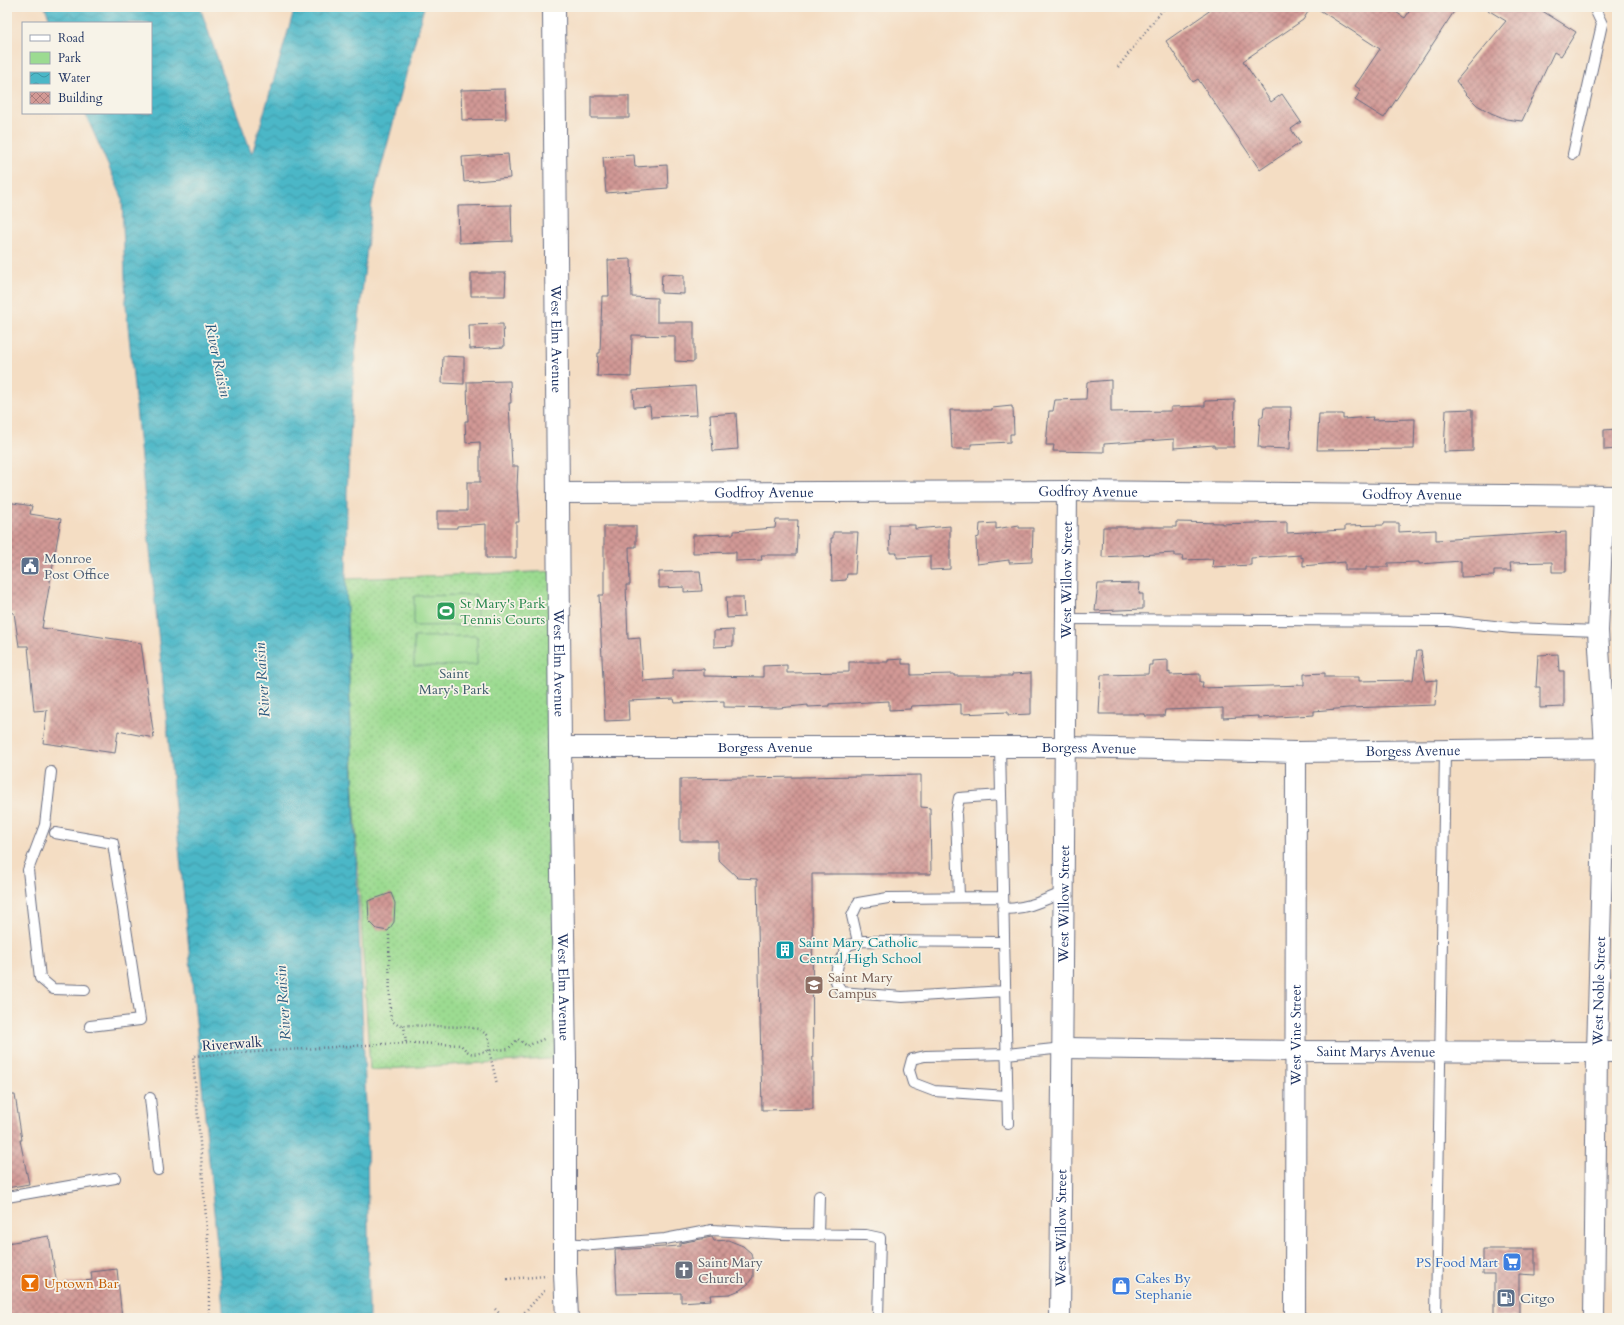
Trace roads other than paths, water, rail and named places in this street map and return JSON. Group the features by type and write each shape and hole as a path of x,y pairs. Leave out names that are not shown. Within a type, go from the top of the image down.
{"street":[{"name":"West Elm Avenue","path":"554,7 565,1273 567,1318"},
{"name":"Godfroy Avenue","path":"559,493 1067,491 1610,496"},
{"name":"West Willow Street","path":"1060,1318 1067,491"},
{"name":"West Noble Street","path":"1594,1318 1597,1052 1611,748 1598,631 1610,496"},
{"name":"Borgess Avenue","path":"560,747 1065,747 1296,752 1611,748"},
{"name":"West Vine Street","path":"1295,1318 1296,752"},
{"name":"Saint Marys Avenue","path":"1062,1048 1296,1051 1617,1052"}],"lane":[{"path":"1573,154 1602,24 1594,7"},
{"path":"1066,619 1449,621 1512,628 1598,631"},
{"path":"1000,747 1008,1124"},
{"path":"1436,1318 1441,1052 1444,750"},
{"path":"51,772 45,825 28,870 40,978 53,989 85,990"},
{"path":"959,897 956,814 959,798 1001,795"},
{"path":"55,833 113,843 140,1020 90,1026"},
{"path":"1003,908 1019,909 1064,892"},
{"path":"858,942 852,916 858,903 888,898 1003,897"},
{"path":"1004,942 858,942 848,945 838,964 835,978 841,992 902,997 1005,991"},
{"path":"1007,1096 934,1092 913,1082 909,1070 912,1059 925,1056 1006,1054 1062,1048"},
{"path":"150,1098 158,1170"},
{"path":"7,1197 115,1178"},
{"path":"818,1235 819,1196"},
{"path":"565,1243 594,1245 665,1239 712,1230 818,1235 866,1235 880,1238 878,1318"}],"water":[{"name":"River Raisin","path":"45,7 200,7 252,154 295,7 424,7 372,202 354,366 347,492 346,579 367,1132 369,1318 224,1318 126,305 122,197 85,114 152,114 152,22 51,22"}],"place":[{"name":"Monroe Post Office","path":"30,566"},
{"name":"St Mary's Park Tennis Courts","path":"446,611"},
{"name":"Saint Mary Catholic Central High School","path":"785,950"},
{"name":"Saint Mary Campus","path":"814,985"},
{"name":"PS Food Mart","path":"1512,1262"},
{"name":"Saint Mary Church","path":"684,1270"},
{"name":"Uptown Bar","path":"30,1283"},
{"name":"Cakes By Stephanie","path":"1121,1286"},
{"name":"Citgo","path":"1506,1298"}],"park label":[{"name":"Saint Mary's Park","path":"454,682"}]}
